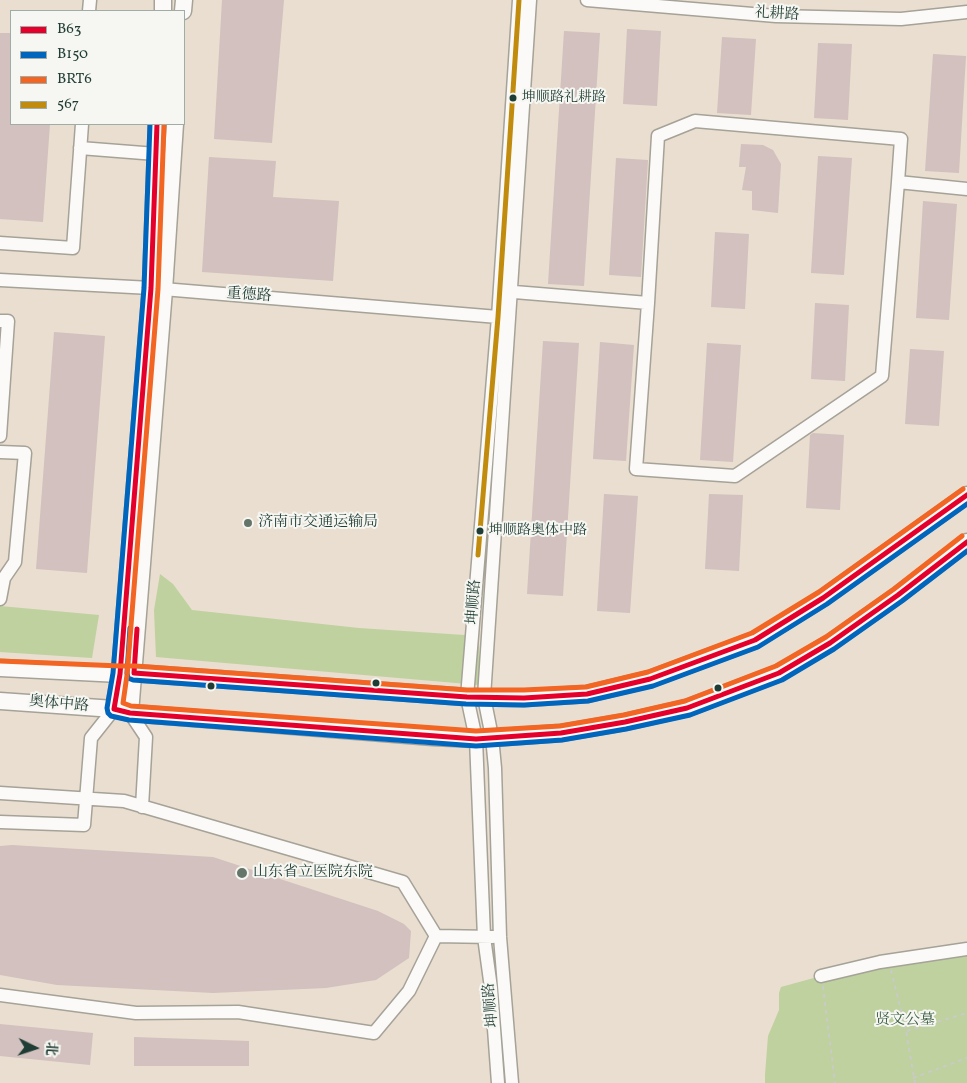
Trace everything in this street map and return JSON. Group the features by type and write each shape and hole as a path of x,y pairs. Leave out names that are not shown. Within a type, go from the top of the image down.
{"main road":[{"path":"157,125 157,289"},
{"path":"122,711 127,673 157,289 175,125"},
{"path":"0,668 127,673 467,697 524,698 587,694 650,679 755,640 823,598 967,496"},
{"name":"奥体中路","path":"0,700 433,737 476,738 561,733 625,722 687,708 779,673 830,643 898,595 967,542"}],"street":[{"name":"坤顺路","path":"512,1083 500,937 495,768 492,737 484,697 518,0"},
{"name":"坤顺路","path":"498,1083 491,988 484,937 476,738 467,697 498,317 505,291 530,0"},
{"name":"礼耕路","path":"586,0 776,16 901,19 967,12"},
{"path":"695,121 901,139 898,182 882,376 735,476 636,469 658,136 695,121"},
{"path":"0,243 73,248 82,125"},
{"path":"80,148 156,154"},
{"path":"898,182 967,189"},
{"name":"重德路","path":"0,280 157,289 498,317"},
{"path":"505,291 648,303"},
{"path":"0,321 8,321 0,436"},
{"path":"0,452 25,453 15,562 4,578 0,599"},
{"path":"0,822 84,825 91,738 122,711 146,736 142,806"},
{"path":"0,793 124,801 404,882 436,936"},
{"path":"436,936 500,937"},
{"path":"0,995 136,1013 238,1012 374,1033 409,991 436,936"},
{"path":"821,976 889,961 967,949"}],"path":[{"path":"889,961 906,1031 914,1083"},
{"path":"821,976 835,1083"},
{"path":"906,1031 967,1013"},
{"path":"913,1078 967,1058"}],"green space":[{"path":"160,574 173,584 192,610 359,628 479,636 479,685 156,657 154,610"},
{"path":"0,606 99,615 92,658 0,652"},
{"name":"贤文公墓","path":"967,948 967,1083 765,1083 768,1036 779,1010 781,987 821,976"}],"building":[{"path":"222,0 284,0 272,143 214,139"},
{"path":"627,29 661,31 657,106 623,104"},
{"path":"564,31 600,33 584,286 548,284"},
{"path":"0,33 10,33 10,125 50,125 43,222 0,219"},
{"path":"722,37 756,39 751,115 717,113"},
{"path":"818,43 852,44 848,120 814,118"},
{"path":"933,54 966,56 959,173 925,171"},
{"path":"741,144 763,145 773,150 781,164 778,213 752,210 752,191 742,190 746,167 739,167"},
{"path":"818,156 852,158 844,275 811,273"},
{"path":"209,157 276,161 273,197 339,201 333,281 202,272"},
{"path":"616,158 648,160 641,277 609,275"},
{"path":"923,201 957,204 949,320 916,318"},
{"path":"715,232 749,234 745,309 711,307"},
{"path":"815,303 849,305 845,381 811,379"},
{"path":"54,332 105,336 87,573 36,569"},
{"path":"543,341 579,343 563,596 527,594"},
{"path":"600,342 634,345 626,461 593,459"},
{"path":"707,343 741,345 733,462 700,460"},
{"path":"910,349 944,351 939,426 905,424"},
{"path":"813,433 844,435 840,510 806,508 810,435"},
{"path":"604,494 638,496 630,613 597,611"},
{"path":"709,494 743,495 739,571 705,569"},
{"path":"12,845 213,857 378,911 404,924 411,931 409,958 376,980 326,988 213,993 57,985 0,975 0,846"},
{"path":"0,1024 93,1033 90,1065 0,1056"},
{"path":"134,1037 249,1041 249,1066 134,1066"}],"transit line":[{"name":"567","path":"478,555 498,317 519,0"},
{"name":"B150","path":"150,125 144,288 113,673 107,708 111,716 129,720 476,746 562,740 626,729 690,715 782,680 834,649 902,601 967,551"},
{"name":"B63","path":"157,125 151,288 120,674 114,709 130,713 476,739 561,733 625,722 687,708 779,673 830,643 898,595 967,542"},
{"name":"BRT6","path":"164,125 158,289 127,675 123,703 131,706 476,731 560,726 624,715 685,701 776,666 826,637 894,589 962,536"},
{"name":"BRT6","path":"0,661 135,666 467,690 586,687 648,672 752,633 819,592 963,489"},
{"name":"B63","path":"137,629 134,673 467,697 524,698 587,694 650,679 755,640 823,598 967,495"},
{"name":"B150","path":"130,628 127,673 128,678 133,680 466,704 524,705 588,701 653,686 758,647 827,604 967,504"}],"place":[{"name":"坤顺路礼耕路","path":"513,98"},
{"name":"济南市交通运输局","path":"248,523"},
{"name":"坤顺路奥体中路","path":"480,531"},
{"name":"山东省立医院东院","path":"242,873"}]}
